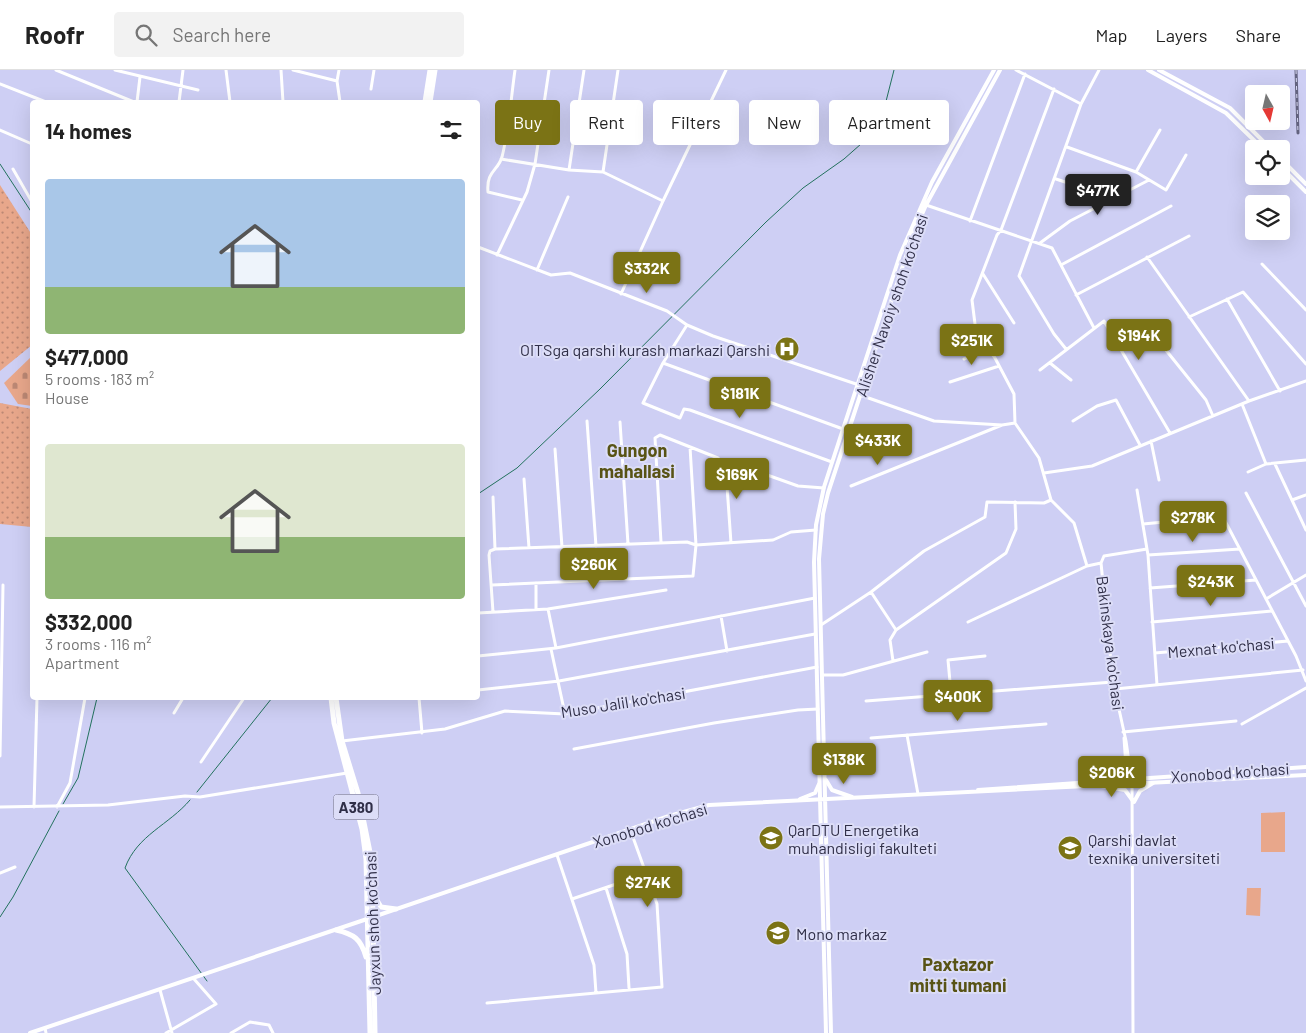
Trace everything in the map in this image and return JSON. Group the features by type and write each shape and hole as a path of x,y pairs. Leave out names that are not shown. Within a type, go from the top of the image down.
{"highway":[{"path":"424,100 430,70"},
{"path":"430,100 435,70"},
{"name":"Jayxun shoh ko'chasi","path":"331,700 334,723 362,829 366,859 370,1033"},
{"name":"Jayxun shoh ko'chasi","path":"336,700 342,741 367,829 373,881 375,1033"},
{"path":"373,881 377,903 381,907 396,909"},
{"path":"336,930 351,933 360,940 368,964"}],"main road":[{"name":"Alisher Navoiy shoh ko'chasi","path":"826,1033 825,885 827,799 819,559 823,514 860,385 914,220 932,182 994,70"},
{"name":"Alisher Navoiy shoh ko'chasi","path":"860,385 905,255 926,205 1000,70"},
{"path":"1148,70 1226,113 1254,140"},
{"path":"1159,70 1230,108 1262,140"},
{"path":"1290,168 1306,184"},
{"path":"1293,179 1297,175"},
{"path":"1290,176 1306,192"},
{"name":"Alisher Navoiy shoh ko'chasi","path":"832,1033 816,667 816,530 824,488 843,429 857,395"},
{"path":"816,643 822,643"},
{"name":"Xonobod ko'chasi","path":"976,790 984,788 1129,781 1306,767"},
{"name":"Xonobod ko'chasi","path":"30,1033 45,1031 630,829 709,805 1099,785 1129,781 1156,782 1306,774"},
{"path":"796,801 814,793 820,780"},
{"path":"826,780 832,790 855,798"},
{"path":"1133,803 1140,791 1156,782"},
{"path":"1099,785 1109,789 1126,790 1133,803"},
{"path":"826,1023 831,1023"}],"street":[{"path":"56,70 131,100"},
{"path":"115,70 198,90"},
{"path":"179,100 183,70"},
{"path":"226,70 230,100"},
{"path":"281,70 283,100"},
{"path":"293,70 337,81"},
{"path":"339,70 337,81 340,100"},
{"path":"371,89 374,70"},
{"path":"515,70 502,159 490,173 488,192 522,200"},
{"path":"498,255 527,192 535,164 549,70"},
{"path":"569,170 584,70"},
{"path":"602,172 618,70"},
{"path":"622,294 663,201 726,70"},
{"path":"1016,70 1081,104"},
{"path":"1066,349 1020,279 1020,274 1056,179 1081,104 1098,70"},
{"path":"970,221 1025,74"},
{"path":"136,100 140,77"},
{"path":"0,84 41,100"},
{"path":"1054,89 1001,230 997,235 972,300 976,332 999,366 1014,394 1015,423 1039,458 1044,473 1047,494 1074,523 1087,566"},
{"path":"0,130 30,143"},
{"path":"1136,172 1160,130"},
{"path":"1067,147 1136,172 1166,190 1186,155"},
{"path":"502,159 569,170 602,172 663,201"},
{"path":"13,169 30,199"},
{"path":"1056,179 1114,198"},
{"path":"1040,243 1070,221 1149,180"},
{"path":"536,270 568,197"},
{"path":"926,205 1052,248 1094,328"},
{"path":"1061,265 1171,206"},
{"path":"1076,295 1189,236"},
{"path":"480,248 551,275 570,273 667,311 687,325 713,336 860,385"},
{"path":"1148,257 1249,401"},
{"path":"1262,264 1306,310"},
{"path":"982,273 1014,323"},
{"path":"1189,317 1243,292 1306,364"},
{"path":"1227,299 1280,391"},
{"path":"1040,370 1104,322 1170,433"},
{"path":"687,325 663,363 643,403 680,418 684,410 690,410 832,462"},
{"path":"1160,344 1206,400 1213,416"},
{"path":"964,358 988,349"},
{"path":"663,363 843,429"},
{"path":"1050,363 1071,380"},
{"path":"950,382 999,366"},
{"path":"1044,473 1092,466 1249,401 1306,381"},
{"path":"857,395 934,421 1002,425 1015,423"},
{"path":"1073,421 1098,406 1116,400 1140,445"},
{"path":"1242,404 1266,464"},
{"path":"587,421 596,546"},
{"path":"620,422 628,544"},
{"path":"851,486 1002,425"},
{"path":"660,542 655,438 660,435 718,458 723,463 726,472 731,543"},
{"path":"1151,441 1159,480"},
{"path":"492,585 693,576 696,545 690,448"},
{"path":"555,449 562,547"},
{"path":"1248,472 1266,464 1306,460"},
{"path":"1275,464 1306,530"},
{"path":"726,472 756,471 798,486 824,488"},
{"path":"524,479 529,548"},
{"path":"1136,490 1144,524 1148,555 1157,685"},
{"path":"1246,493 1306,606"},
{"path":"1292,500 1306,495"},
{"path":"493,497 495,549"},
{"path":"821,625 871,592 924,551 984,517 987,502 1044,503 1051,500"},
{"path":"893,661 890,640 896,630 1006,553 1016,529 1015,502"},
{"path":"1144,524 1224,518 1288,641 1306,681"},
{"path":"493,612 489,555 490,551 495,549 660,542 687,542 696,545 731,543 773,540 791,532 816,530"},
{"path":"1148,555 1240,548"},
{"path":"1101,563 1104,556 1110,554 1147,549"},
{"name":"Bakinskaya ko'chasi","path":"968,622 1087,566 1101,563 1113,682 1124,738 1133,803 1133,1033"},
{"path":"1266,599 1306,575"},
{"path":"1150,588 1256,580"},
{"path":"536,583 536,609"},
{"path":"0,756 3,585"},
{"path":"480,612 548,609 666,590"},
{"path":"871,592 896,630"},
{"path":"480,656 554,648 815,598"},
{"path":"548,609 566,714"},
{"path":"1152,622 1272,611"},
{"path":"721,616 727,651"},
{"path":"480,690 559,681 815,634"},
{"name":"Mexnat ko'chasi","path":"1155,653 1288,641"},
{"path":"822,675 843,675 926,652"},
{"path":"951,694 948,660 985,656"},
{"name":"Muso Jalil ko'chasi","path":"342,741 422,733 455,727 505,711 566,714 816,667"},
{"path":"1115,689 1302,670"},
{"path":"866,701 1113,682"},
{"path":"1242,724 1306,688"},
{"path":"34,807 37,700"},
{"path":"57,807 70,783 85,700"},
{"path":"174,713 182,700"},
{"path":"201,762 243,700"},
{"path":"418,700 422,733"},
{"path":"574,749 742,719 798,710 818,709"},
{"path":"1123,732 1236,721"},
{"path":"871,738 1046,724"},
{"path":"907,735 918,794"},
{"path":"0,807 108,806 185,796 223,795 348,773"},
{"path":"487,1003 662,986 657,904 630,829"},
{"path":"557,855 594,965 596,993"},
{"path":"0,873 14,867"},
{"path":"572,899 646,874"},
{"path":"606,888 627,954 629,988"},
{"path":"166,1033 171,1032 216,1004 194,979"},
{"path":"160,990 171,1032"},
{"path":"231,1033 250,1022 269,1026 273,1033"}],"green space":[{"path":"0,185 30,232 30,347 0,371"},
{"path":"30,358 30,406 18,404 4,383"},
{"path":"0,403 30,409 30,527 0,524"},
{"path":"1285,812 1285,852 1261,852 1261,813"},
{"path":"1247,888 1261,888 1260,916 1246,915"}],"waterway":[{"path":"480,493 517,468 600,389 766,222 803,188 844,159 870,136 882,117 894,70"},
{"path":"0,164 30,210"},
{"path":"63,804 78,778 97,700"},
{"path":"197,792 270,700"},
{"path":"190,800 137,847 125,868 207,981"},
{"path":"0,917 13,897 59,811"}],"railway":[{"path":"1296,70 1298,133"}],"place":[{"name":"OITSga qarshi kurash markazi Qarshi","path":"787,349"},
{"name":"QarDTU Energetika muhandisligi fakulteti","path":"771,838"},
{"name":"Qarshi davlat texnika universiteti","path":"1070,848"},
{"name":"Mono markaz","path":"778,933"}],"district":[{"name":"Gungon mahallasi","path":"637,460"},
{"name":"Paxtazor mitti tumani","path":"958,974"}]}
